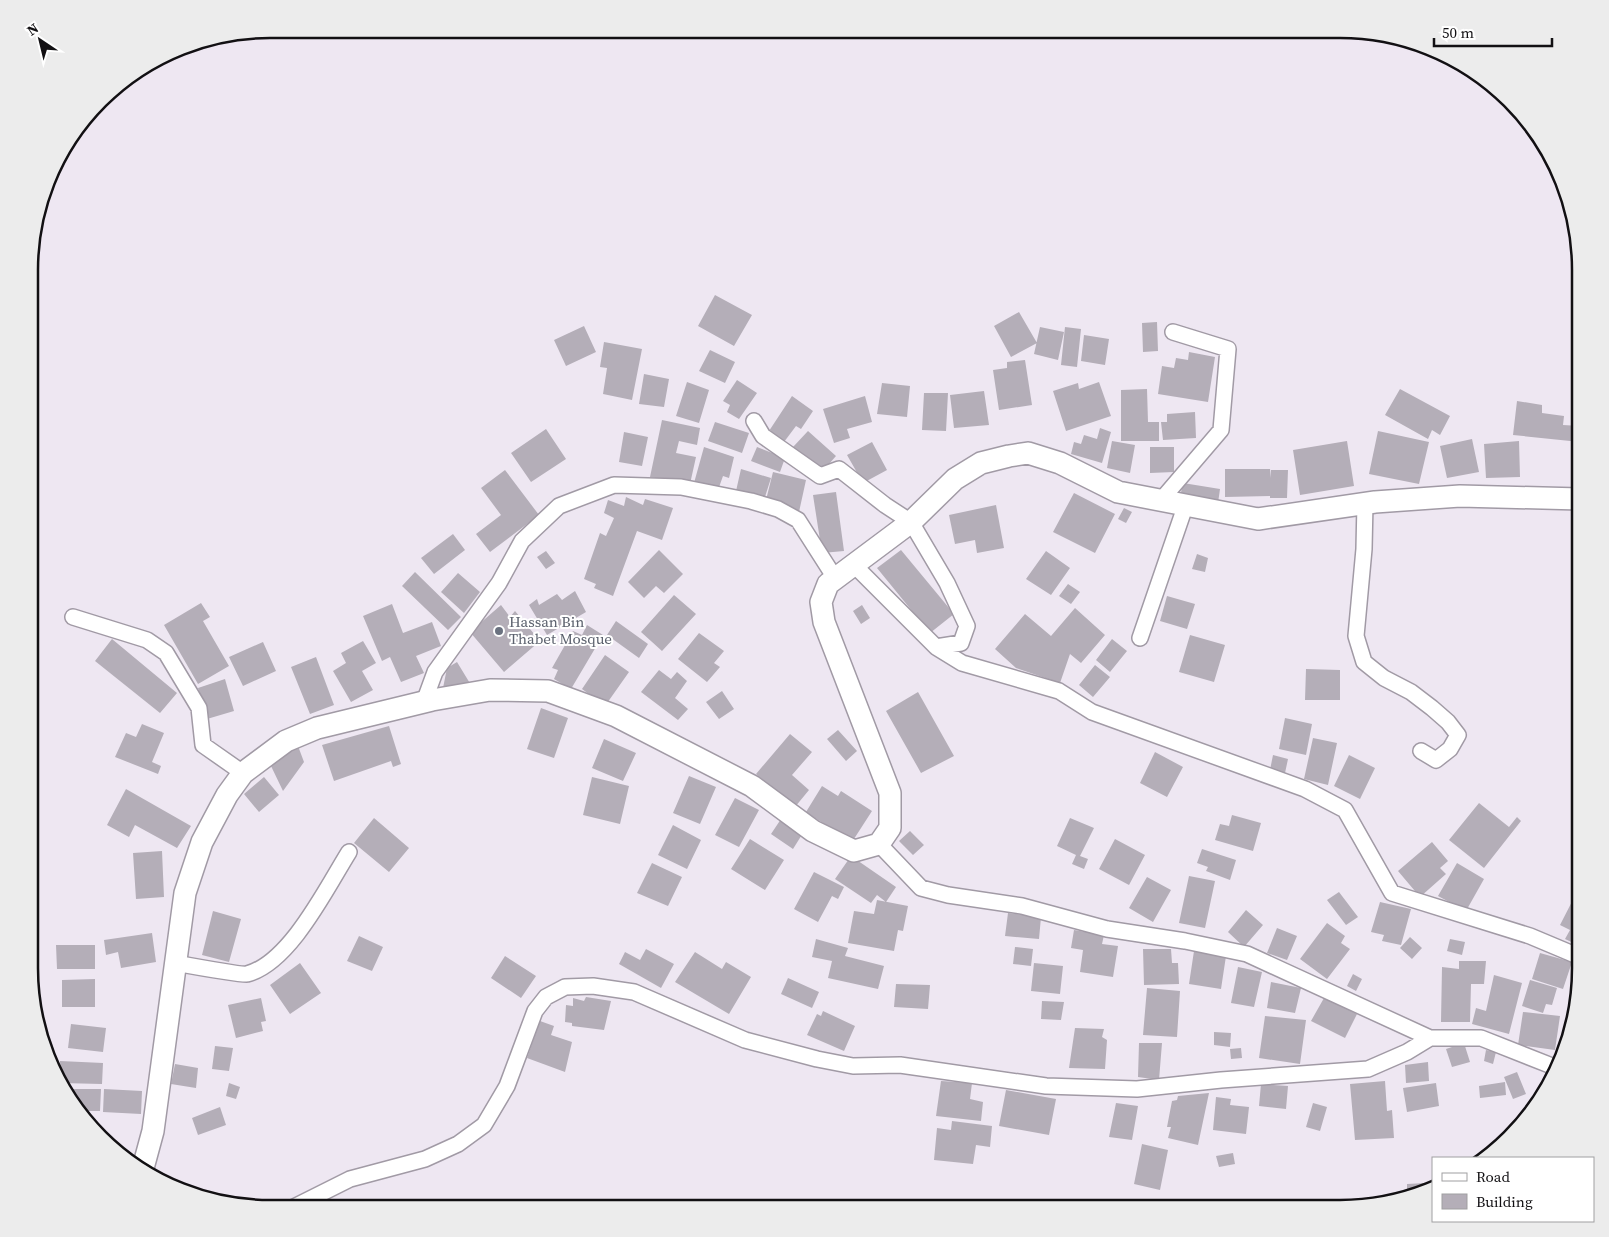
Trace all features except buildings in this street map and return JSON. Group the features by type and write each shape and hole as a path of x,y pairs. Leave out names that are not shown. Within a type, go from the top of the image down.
{"street":[{"path":"1162,499 1221,430 1228,349 1173,332"},
{"path":"754,421 763,436 820,476 839,469 885,505 911,522 947,583 967,626 961,643 936,646"},
{"path":"145,1162 153,1131 185,893 202,842 227,795 243,773 286,741 317,728 424,702 490,690 548,690 616,716 752,786 813,831 854,851 879,844 890,828 890,793 824,622 821,602 828,584 911,522 955,479 981,463 1028,453 1060,463 1118,492 1258,519 1365,503 1460,496 1572,499"},
{"path":"424,702 435,672 499,583 522,542 560,506 614,485 681,487 751,501 778,509 798,520 835,578"},
{"path":"1365,503 1356,636 1364,662 1384,678 1411,692 1432,708 1458,734 1450,749 1436,760 1421,752"},
{"path":"1140,638 1186,504"},
{"path":"854,564 936,646 962,663 1058,691 1092,712 1305,789 1345,810 1392,894 1530,936 1572,954"},
{"path":"73,617 147,640 166,653 199,708 203,745 243,773"},
{"path":"879,844 921,888 948,895 1022,906 1107,929 1185,941 1247,954 1430,1038 1481,1038 1550,1065"},
{"path":"175,963 247,974 278,957 310,916 348,852"},
{"path":"308,1200 350,1179 425,1159 458,1144 484,1125 506,1086 535,1011 546,996 565,987 593,986 634,992 744,1040 826,1061 853,1066 900,1065 1046,1086 1137,1089 1240,1078 1368,1070 1407,1052 1430,1038"}],"place":[{"name":"Hassan Bin Thabet Mosque","path":"499,631"}]}
